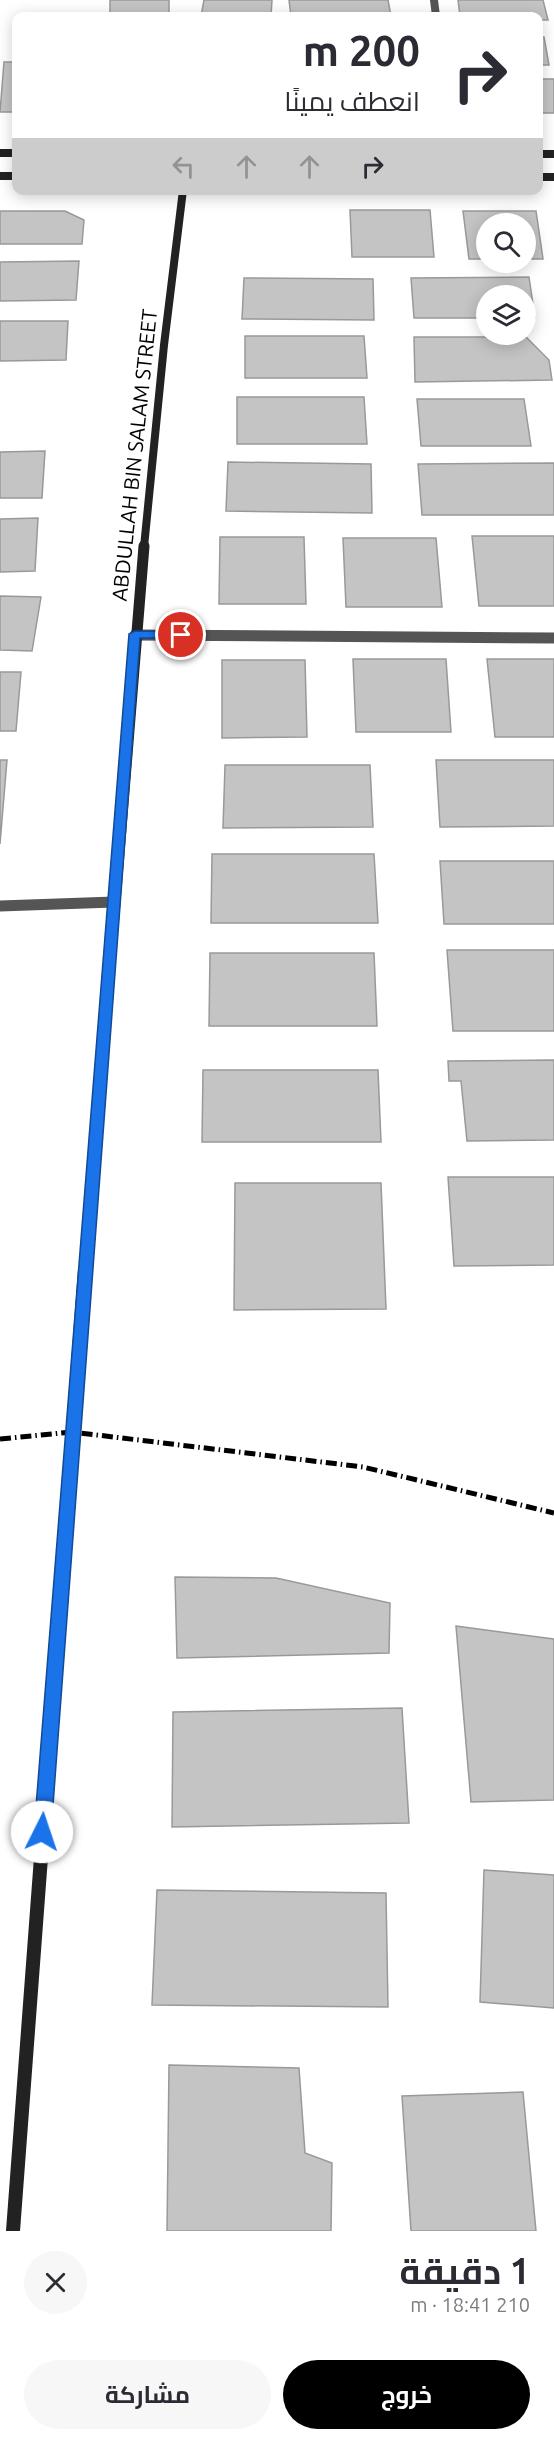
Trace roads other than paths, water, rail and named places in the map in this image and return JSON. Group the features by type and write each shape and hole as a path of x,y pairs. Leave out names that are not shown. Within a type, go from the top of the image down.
{"street":[{"name":"ABDULLAH BIN SALAM STREET","path":"13,2231 72,1432 135,634 164,345 182,195"},
{"path":"135,634 554,638"},
{"path":"0,906 114,902"}],"railway":[{"path":"0,1439 72,1432 363,1467 554,1513"}]}
